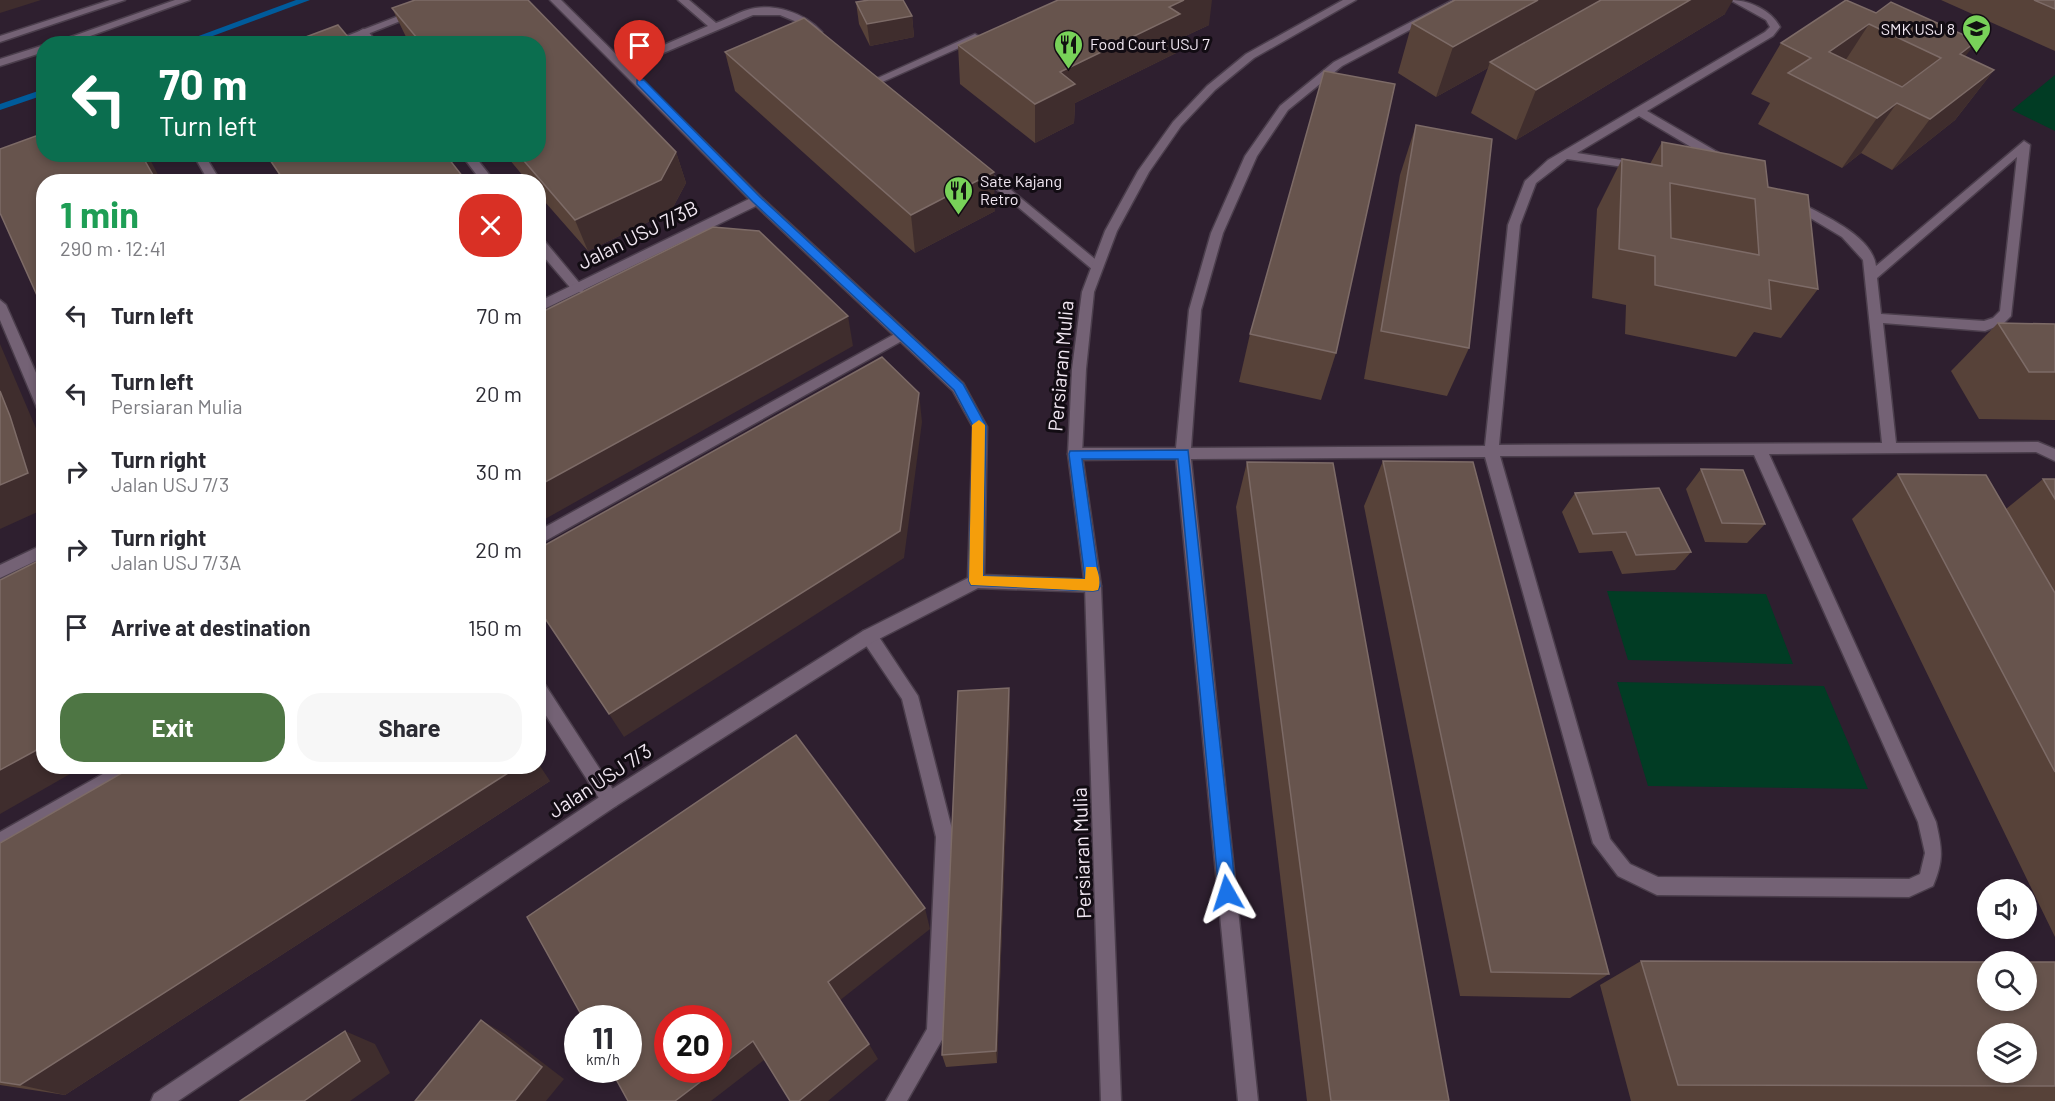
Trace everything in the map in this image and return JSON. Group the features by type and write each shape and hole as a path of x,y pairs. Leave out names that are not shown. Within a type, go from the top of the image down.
{"street":[{"path":"0,39 120,0"},
{"path":"79,36 185,0"},
{"path":"352,36 449,0"},
{"path":"555,0 757,200 958,387 980,426 976,581"},
{"path":"683,0 715,27"},
{"name":"Persiaran Mulia","path":"1111,1101 1093,586 1075,454 1080,358 1089,292 1111,231 1144,171 1184,117 1211,88 1250,56 1351,0"},
{"path":"1248,1101 1184,453 1195,310 1217,233 1251,156 1284,108 1338,64 1461,0"},
{"path":"1736,0 1770,18 1775,27 1769,34 1552,163 1531,181 1515,225 1491,451 1602,843 1624,870 1657,886 1909,888 1927,880 1930,871 1934,853 1927,822 1759,449"},
{"path":"624,66 752,12 781,12 801,20 826,40"},
{"path":"363,32 366,36"},
{"path":"876,81 985,33"},
{"path":"0,63 36,51"},
{"path":"1639,111 1728,165"},
{"path":"1871,277 2024,145 2006,313 1998,321 1985,326 1876,318"},
{"path":"964,155 1097,267"},
{"path":"1566,155 1656,170"},
{"path":"473,162 482,174"},
{"path":"1777,194 1852,239 1864,249 1869,260 1890,448"},
{"name":"Jalan USJ 7/3B","path":"546,304 757,200"},
{"path":"546,251 578,288"},
{"path":"0,305 36,389"},
{"path":"546,535 902,335"},
{"path":"1075,454 2038,447 2055,455"},
{"path":"0,572 36,554"},
{"name":"Jalan USJ 7/3","path":"161,1101 610,800 869,636 976,581 1093,586"},
{"path":"869,636 910,696 945,837 937,1031 896,1101"},
{"path":"546,700 610,800"},
{"path":"0,842 120,774"}],"green space":[{"path":"2055,75 2055,131 2012,110"},
{"path":"1607,591 1766,594 1793,664 1628,660"},
{"path":"1617,682 1824,686 1868,789 1648,786"}],"building":[{"path":"415,0 528,0 676,152 661,180 575,220 546,186 546,174 535,174 525,162 546,162 546,36 415,36 392,8"},
{"path":"903,0 912,16 867,24 856,2"},
{"path":"1058,0 1184,0 1169,7 1180,14 1060,72 1075,84 1035,104 958,45"},
{"path":"1455,0 1538,0 1453,47 1412,23"},
{"path":"1601,0 1690,0 1536,90 1490,62"},
{"path":"1846,0 1876,13 1891,2 1977,41 1960,54 1994,70 1930,119 1897,103 1877,118 1788,73 1811,58 1781,43","holes":["1869,24 1941,58 1902,87 1829,52"]},
{"path":"2034,0 2055,0 2055,9"},
{"path":"804,18 994,172 911,215 725,52"},
{"path":"338,25 347,36 308,36"},
{"path":"1324,71 1395,84 1336,353 1250,334"},
{"path":"1416,125 1492,139 1469,348 1381,331"},
{"path":"36,136 36,162 146,162 152,174 36,174 36,293 0,213 0,149"},
{"path":"1662,142 1765,161 1768,187 1808,195 1818,289 1769,280 1771,309 1655,285 1655,256 1619,249 1622,159 1662,166","holes":["1670,183 1755,199 1759,255 1671,238"]},
{"path":"271,162 451,162 461,174 280,174"},
{"path":"713,227 759,231 848,316 546,482 546,310"},
{"path":"1998,323 2055,324 2055,372 2029,372"},
{"path":"882,357 919,393 900,531 609,714 546,620 546,545"},
{"path":"0,391 28,473 0,485"},
{"path":"1383,461 1473,462 1609,974 1491,972"},
{"path":"1247,462 1333,463 1449,1101 1331,1101"},
{"path":"1701,469 1743,470 1765,524 1722,523"},
{"path":"1898,474 1986,475 2055,593 2055,772"},
{"path":"2043,479 2055,479 2055,499"},
{"path":"1659,488 1691,552 1636,555 1626,532 1593,534 1575,493"},
{"path":"36,562 36,750 0,770 0,580"},
{"path":"1009,688 996,1051 942,1055 958,691"},
{"path":"796,735 925,908 828,982 869,1044 799,1101 790,1101 753,1041 732,1057 732,1005 654,1005 654,1083 699,1083 675,1101 628,1101 618,1083 642,1083 642,1005 576,1005 527,917"},
{"path":"120,774 506,774 20,1085 0,1082 0,843"},
{"path":"1641,961 1977,962 1977,1011 2037,1011 2037,962 2055,962 2055,1086 1678,1085"},
{"path":"481,1020 542,1067 515,1101 415,1101"},
{"path":"345,1031 360,1061 304,1101 240,1101"}],"waterway":[{"path":"204,36 305,0"},
{"path":"0,107 36,95"}],"slow traffic":[{"path":"979,425 976,581 1093,586 1091,572"}],"place":[{"name":"SMK USJ 8","path":"1976,54"},
{"name":"Food Court USJ 7","path":"1069,70"},
{"name":"Sate Kajang Retro","path":"959,216"}],"route":[{"path":"640,82 757,200 958,387 980,426 976,581 1093,586 1075,454 1184,453 1227,893"}]}
